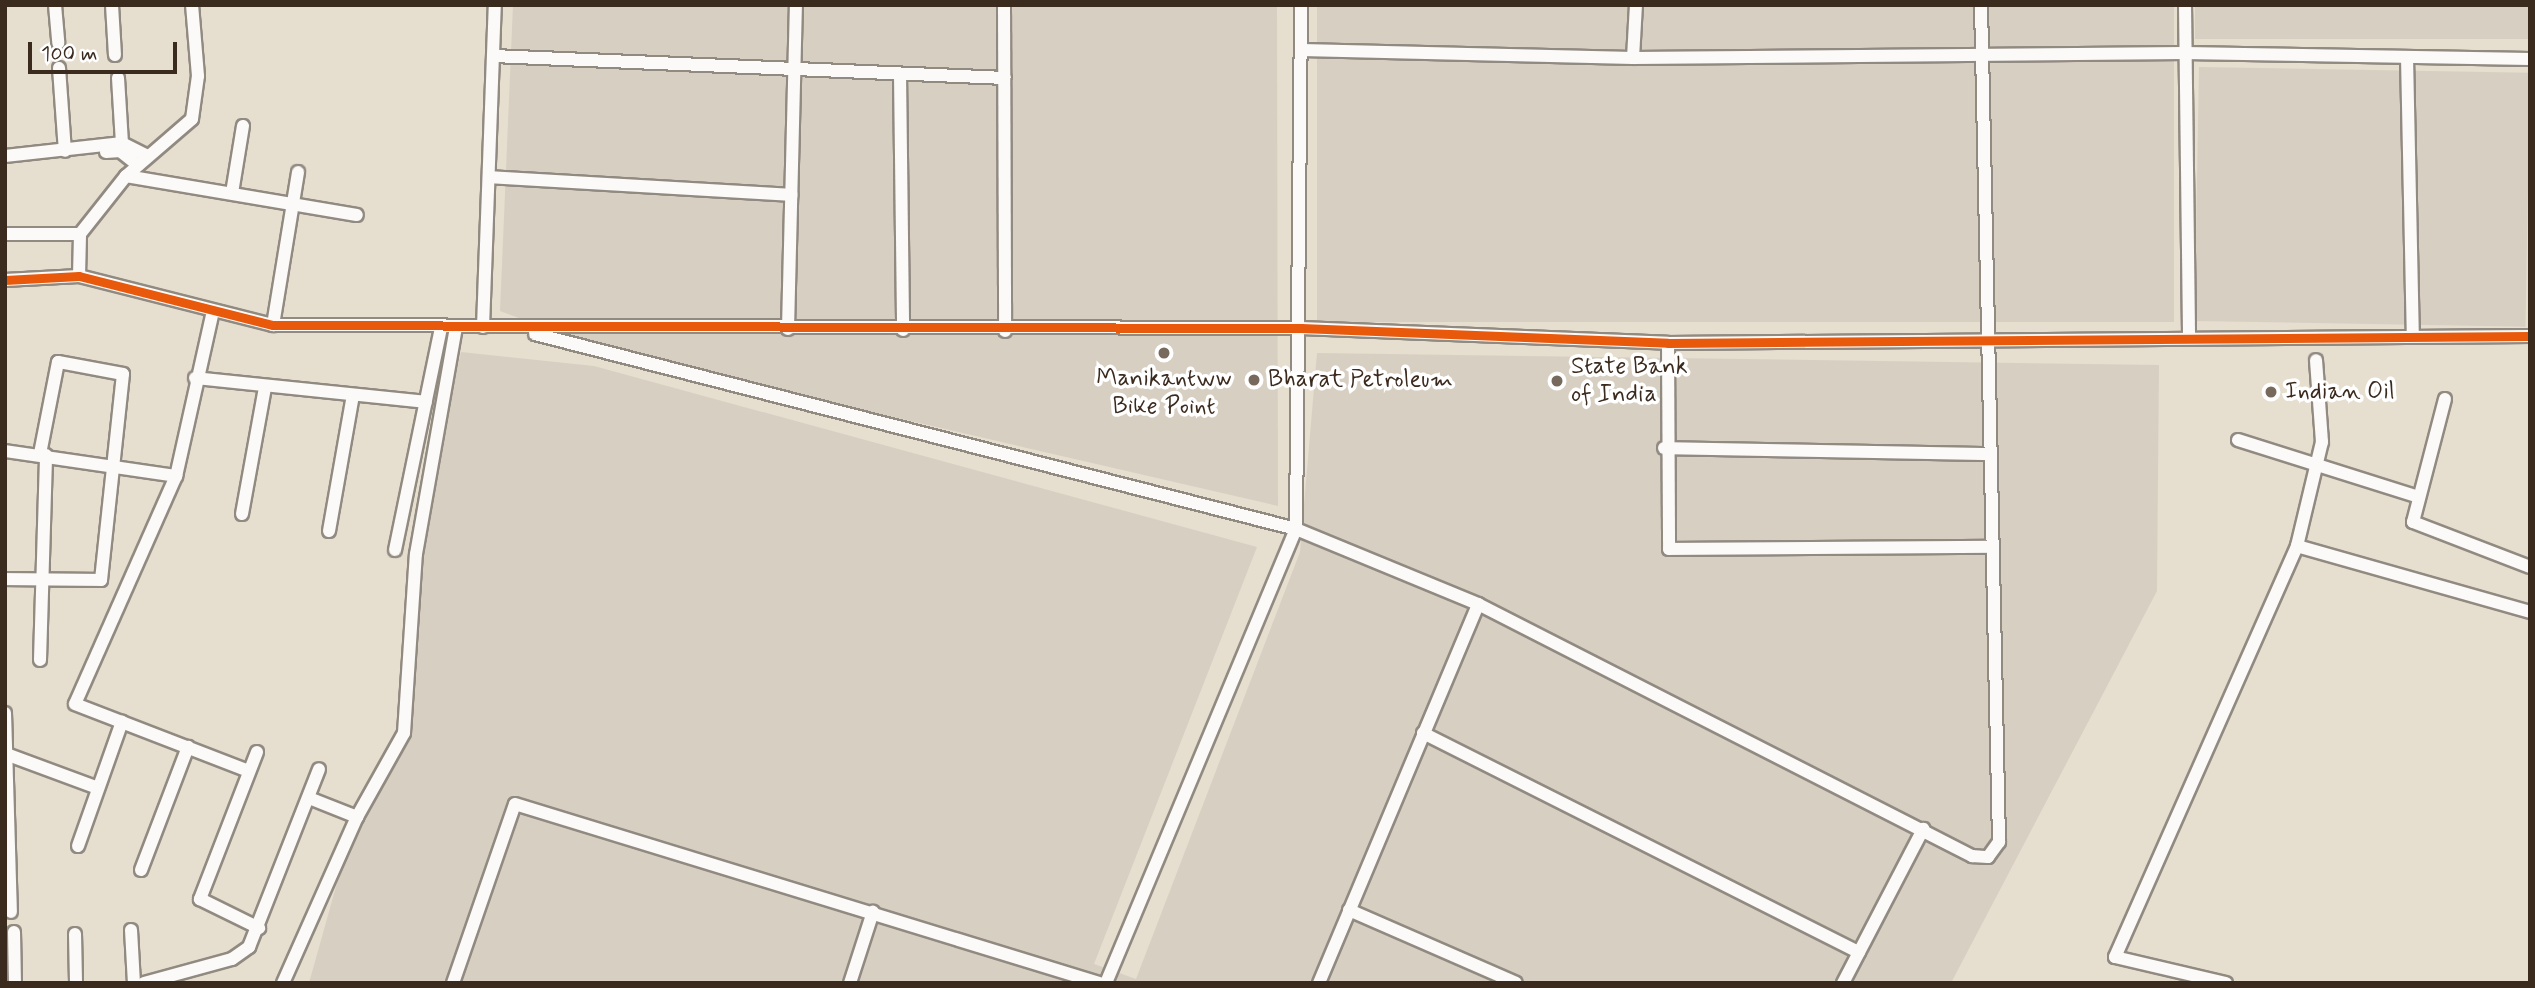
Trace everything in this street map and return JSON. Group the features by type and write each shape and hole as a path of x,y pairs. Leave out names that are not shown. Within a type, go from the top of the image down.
{"street":[{"path":"55,5 58,43"},
{"path":"112,5 115,55"},
{"path":"79,276 80,234 126,176 192,119 198,76 192,5"},
{"path":"483,327 495,5"},
{"path":"788,329 796,5"},
{"path":"1004,5 1005,331"},
{"path":"1106,983 1296,529 1301,328 1301,5"},
{"path":"1633,58 1636,5"},
{"path":"521,330 1296,529 1478,604 1980,858 1999,842 1981,5"},
{"path":"2185,5 2189,337"},
{"path":"1302,50 1633,58 2185,53 2530,59"},
{"path":"493,55 1005,78"},
{"path":"2407,57 2413,337"},
{"path":"59,68 68,150"},
{"path":"900,74 903,330"},
{"path":"118,78 122,143 143,161"},
{"path":"232,194 243,126"},
{"path":"5,156 122,143"},
{"path":"68,150 120,151 143,161"},
{"path":"273,325 298,172"},
{"path":"126,176 356,215"},
{"path":"489,177 791,195"},
{"path":"5,234 80,234"},
{"path":"5,280 79,276 273,325 483,327 521,330 1005,331 1301,328 1668,344 1988,337 2530,336"},
{"path":"213,311 195,378 176,476 75,704 249,771"},
{"path":"395,550 441,328"},
{"path":"283,983 357,817 404,733 416,554 456,328"},
{"path":"1668,344 1664,448 1669,549 1992,547"},
{"path":"2226,983 2115,957 2297,546 2322,442 2316,360"},
{"path":"5,579 44,581 101,580 109,464 123,374 61,361 43,455 44,581 40,660"},
{"path":"195,378 426,402"},
{"path":"242,513 265,387"},
{"path":"328,531 353,395"},
{"path":"2445,399 2413,523 2530,567"},
{"path":"2238,440 2419,498"},
{"path":"1664,448 1990,454"},
{"path":"5,451 109,464 176,476"},
{"path":"2297,546 2530,612"},
{"path":"1319,983 1478,604"},
{"path":"5,713 11,912"},
{"path":"78,846 122,722"},
{"path":"1423,733 1859,952"},
{"path":"141,870 188,747"},
{"path":"6,749 98,788"},
{"path":"257,752 200,899 259,928"},
{"path":"144,983 232,959 249,947 259,928 319,769"},
{"path":"309,799 357,817"},
{"path":"453,983 515,804 1100,983"},
{"path":"1843,983 1923,830"},
{"path":"1349,910 1516,983"},
{"path":"850,983 873,912"},
{"path":"131,930 134,983"},
{"path":"14,932 15,983"},
{"path":"75,934 76,983"}],"shaded area":[{"path":"513,5 1277,5 1278,506 608,351 500,311"},
{"path":"1317,5 2174,5 2174,322 1317,322"},
{"path":"2195,5 2530,5 2530,39 2195,39"},
{"path":"2199,67 2530,73 2526,327 2195,321"},
{"path":"461,352 594,366 1257,547 1094,964 1136,979 1300,552 1317,353 2159,365 2157,591 1951,983 309,983 351,833 406,733 410,576"}],"cycle path":[{"path":"5,280 79,276 273,325 1301,328 1668,343 2530,336"}],"place":[{"name":"Manikantww Bike Point","path":"1164,353"},
{"name":"Bharat Petroleum","path":"1254,380"},
{"name":"State Bank of India","path":"1557,381"},
{"name":"Indian Oil","path":"2271,392"}]}
